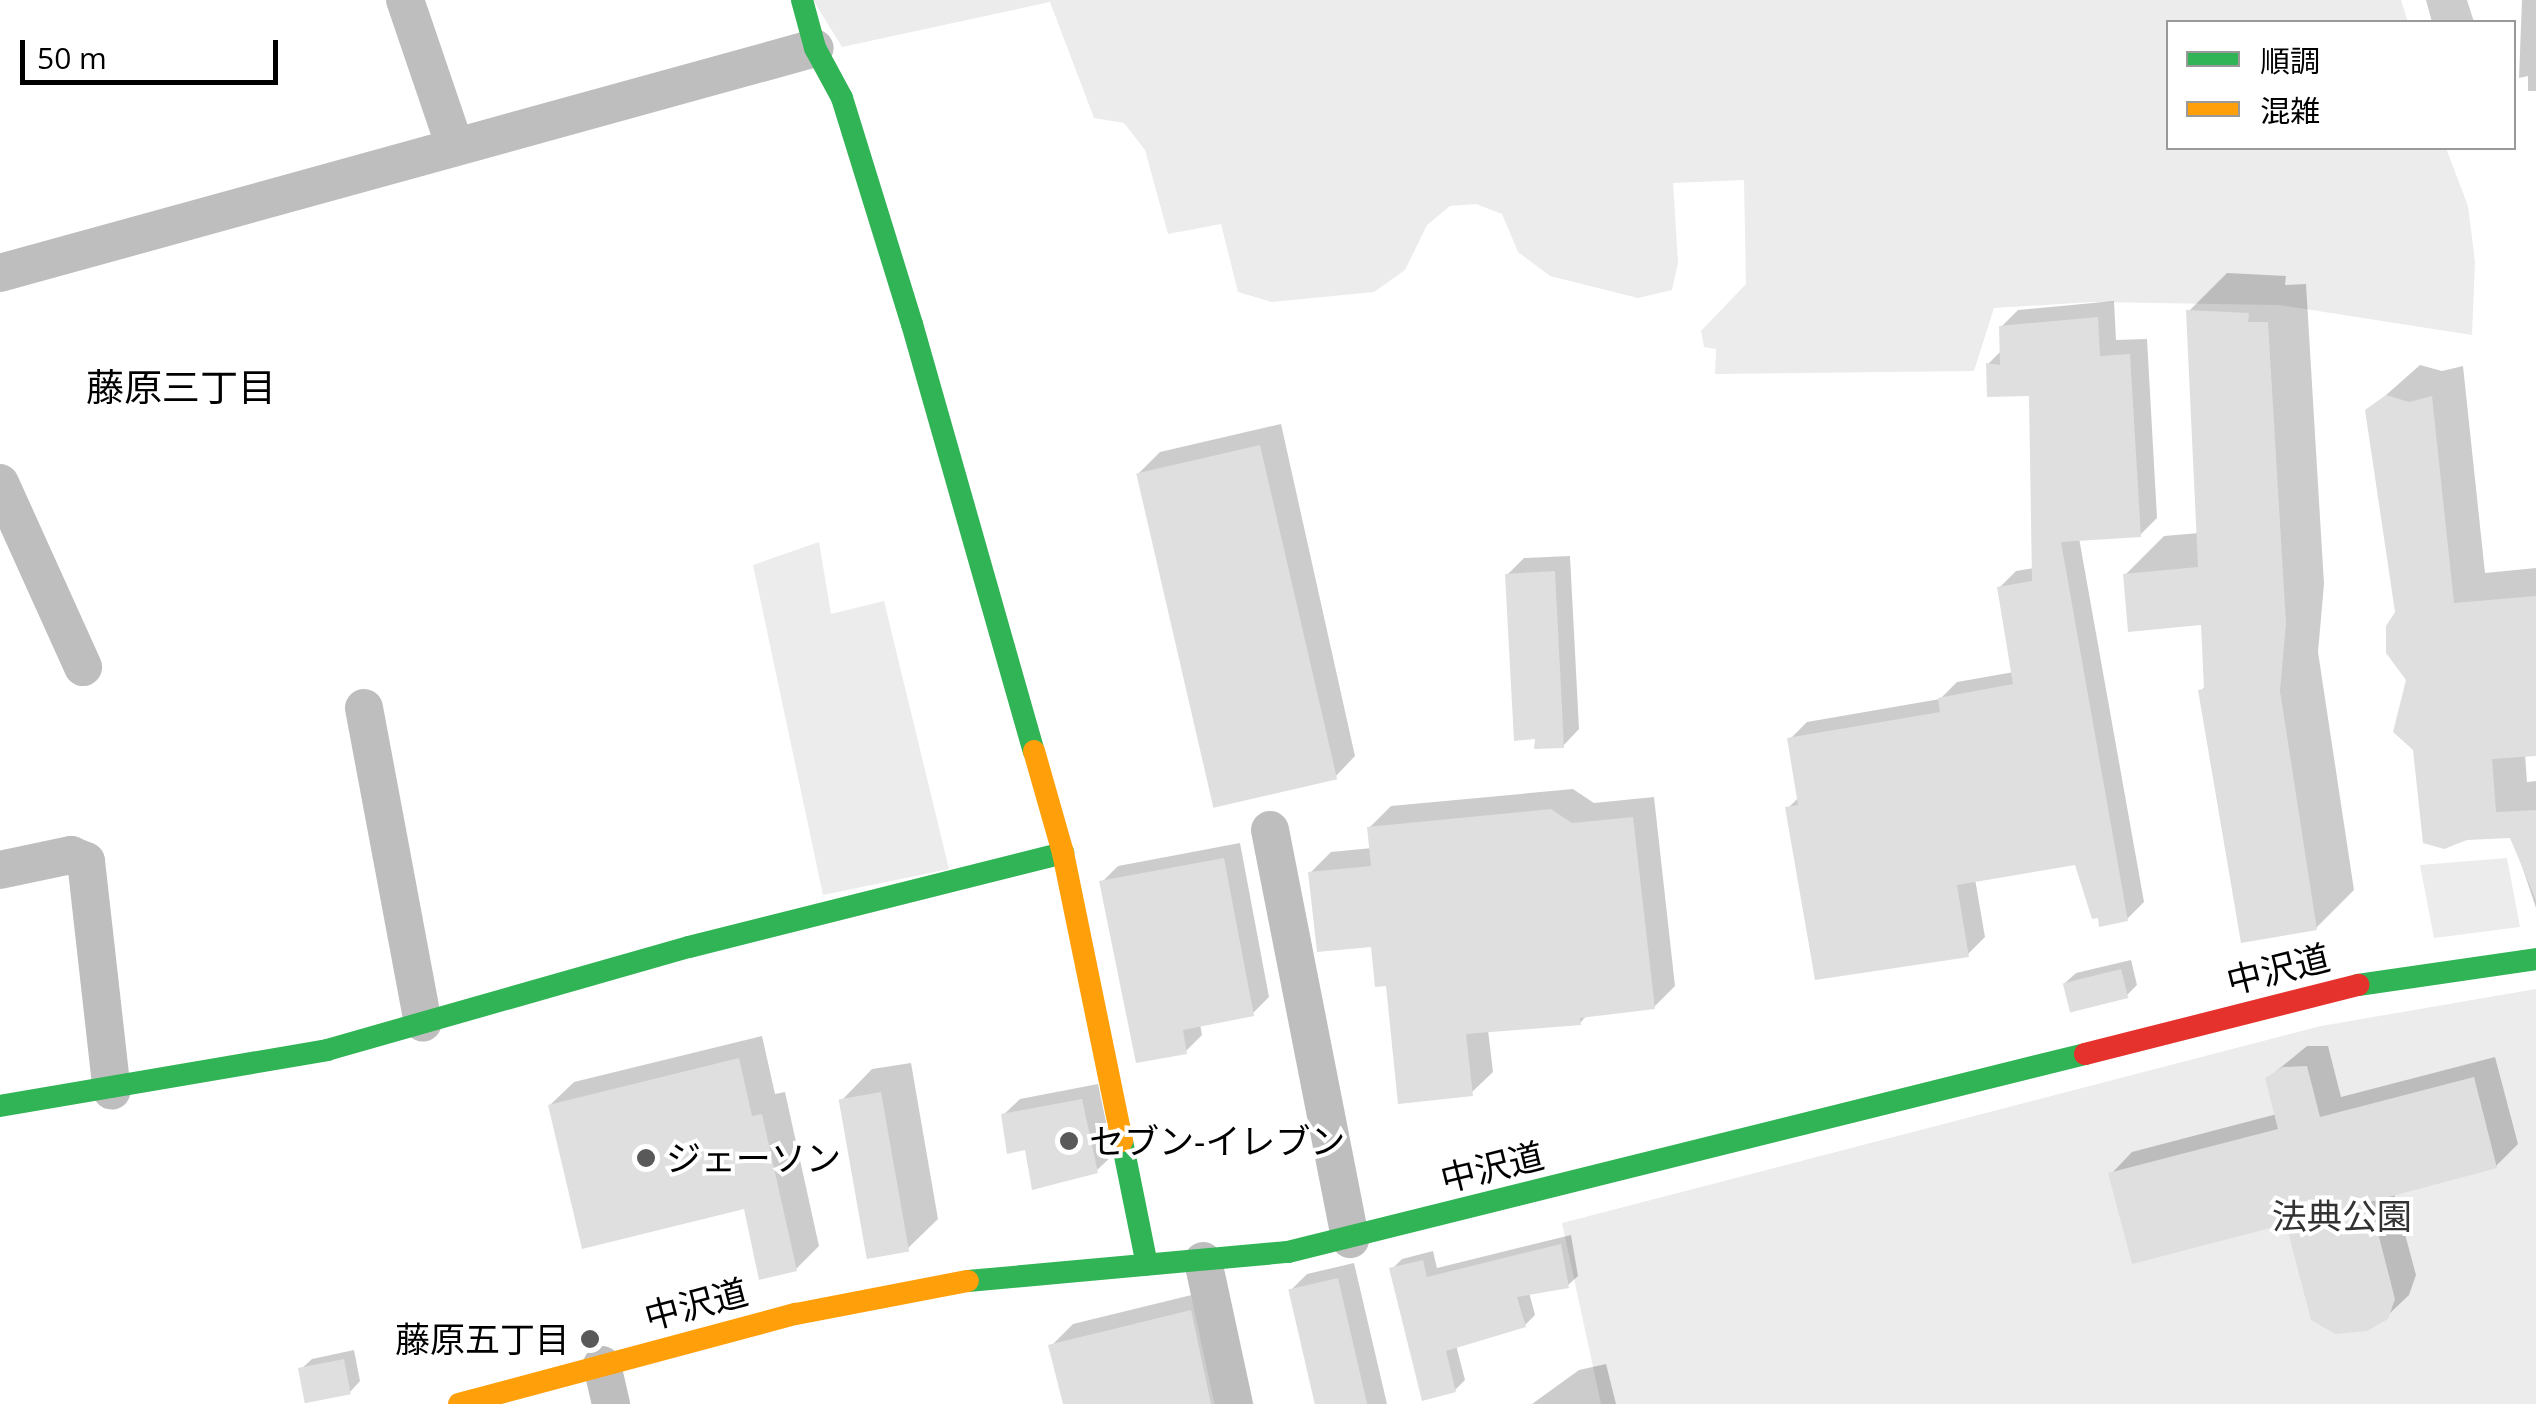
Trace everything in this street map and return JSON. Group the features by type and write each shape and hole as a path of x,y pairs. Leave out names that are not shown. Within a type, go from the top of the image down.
{"street":[{"path":"405,0 455,147"},
{"path":"802,0 815,48 842,98 906,305 1063,853 1147,1266"},
{"path":"0,273 815,48"},
{"path":"0,483 83,667"},
{"path":"364,708 423,1023"},
{"path":"1270,830 1350,1240"},
{"path":"0,1106 112,1091 326,1050 689,947 1063,853"},
{"path":"0,870 71,856 86,861 112,1091"},
{"name":"中沢道","path":"459,1404 602,1365 949,1282 1147,1266 1350,1240 2388,978 2536,959"},
{"path":"1203,1260 1234,1404"},
{"path":"602,1365 611,1404"}],"green space":[{"path":"813,0 2401,0 2407,20 2166,20 2166,150 2447,150 2468,206 2475,262 2472,335 2279,305 2094,302 1994,308 1974,371 1715,374 1716,349 1704,347 1701,331 1746,284 1744,180 1673,183 1678,263 1672,290 1638,298 1550,276 1518,252 1502,214 1476,204 1450,206 1427,225 1405,270 1374,292 1272,302 1238,292 1221,224 1168,234 1145,150 1124,123 1094,118 1050,2 842,47"},
{"path":"819,542 831,614 884,601 949,869 823,895 753,565"},
{"path":"2507,858 2520,927 2434,938 2420,865"},
{"name":"法典公園","path":"2536,989 2536,1404 1601,1404 1562,1223 2321,1026"}],"building":[{"path":"2186,310 2249,313 2248,322 2268,322 2286,624 2280,691 2317,930 2241,943 2198,690 2204,689 2201,625 2128,632 2123,574 2198,567"},
{"path":"2098,317 2100,356 2130,354 2141,537 2061,542 2128,921 2099,927 2098,918 2092,919 2075,865 1957,885 1969,957 1815,980 1785,807 1798,805 1787,738 1940,712 1938,698 2013,684 1997,587 2032,581 2029,396 1987,397 1986,363 2000,365 1999,326"},
{"path":"2386,395 2409,402 2432,396 2454,603 2536,596 2536,756 2492,759 2496,812 2536,810 2536,900 2510,838 2467,840 2444,849 2423,843 2413,750 2393,732 2406,680 2386,653 2386,626 2395,612 2365,410"},
{"path":"1260,445 1337,779 1213,808 1136,474"},
{"path":"1555,571 1564,748 1534,749 1535,739 1514,741 1505,574"},
{"path":"1551,809 1572,823 1633,817 1655,1009 1580,1018 1581,1025 1466,1034 1473,1096 1398,1104 1386,986 1375,987 1371,947 1317,952 1308,872 1371,866 1367,827"},
{"path":"1224,858 1254,1016 1183,1030 1187,1054 1136,1063 1099,881"},
{"path":"2121,969 2128,998 2070,1013 2063,984"},
{"path":"739,1058 752,1116 762,1114 797,1271 759,1280 744,1209 582,1249 548,1105"},
{"path":"2307,1066 2320,1117 2474,1077 2497,1168 2370,1202 2395,1299 2388,1319 2367,1331 2335,1334 2311,1320 2286,1224 2132,1264 2108,1173 2278,1129 2265,1078 2283,1067"},
{"path":"881,1092 909,1252 867,1259 839,1099"},
{"path":"1082,1099 1098,1173 1032,1190 1025,1150 1007,1154 1001,1114"},
{"path":"1561,1244 1569,1288 1517,1297 1526,1327 1446,1351 1456,1392 1422,1401 1389,1268 1423,1260 1427,1277"},
{"path":"1338,1278 1367,1404 1315,1404 1288,1289"},
{"path":"1191,1310 1211,1404 1063,1404 1048,1345"},
{"path":"344,1359 351,1394 305,1403 298,1368"}],"traffic: fast":[{"path":"802,0 815,48 842,98 912,324 1034,751"},
{"path":"0,1106 327,1050 689,947 1063,853"},
{"path":"2358,985 2536,959"},
{"path":"968,1281 1288,1252 2085,1054"},
{"path":"1122,1141 1147,1265"}],"traffic: slow":[{"path":"1034,751 1063,853 1122,1141"},
{"path":"459,1404 796,1314 968,1281"}],"traffic: jam":[{"path":"2085,1054 2358,985"}],"place":[{"name":"セブン-イレブン","path":"1069,1141"},
{"name":"ジェーソン","path":"646,1158"},
{"name":"藤原五丁目","path":"590,1339"}],"district":[{"name":"藤原三丁目","path":"181,387"}]}
